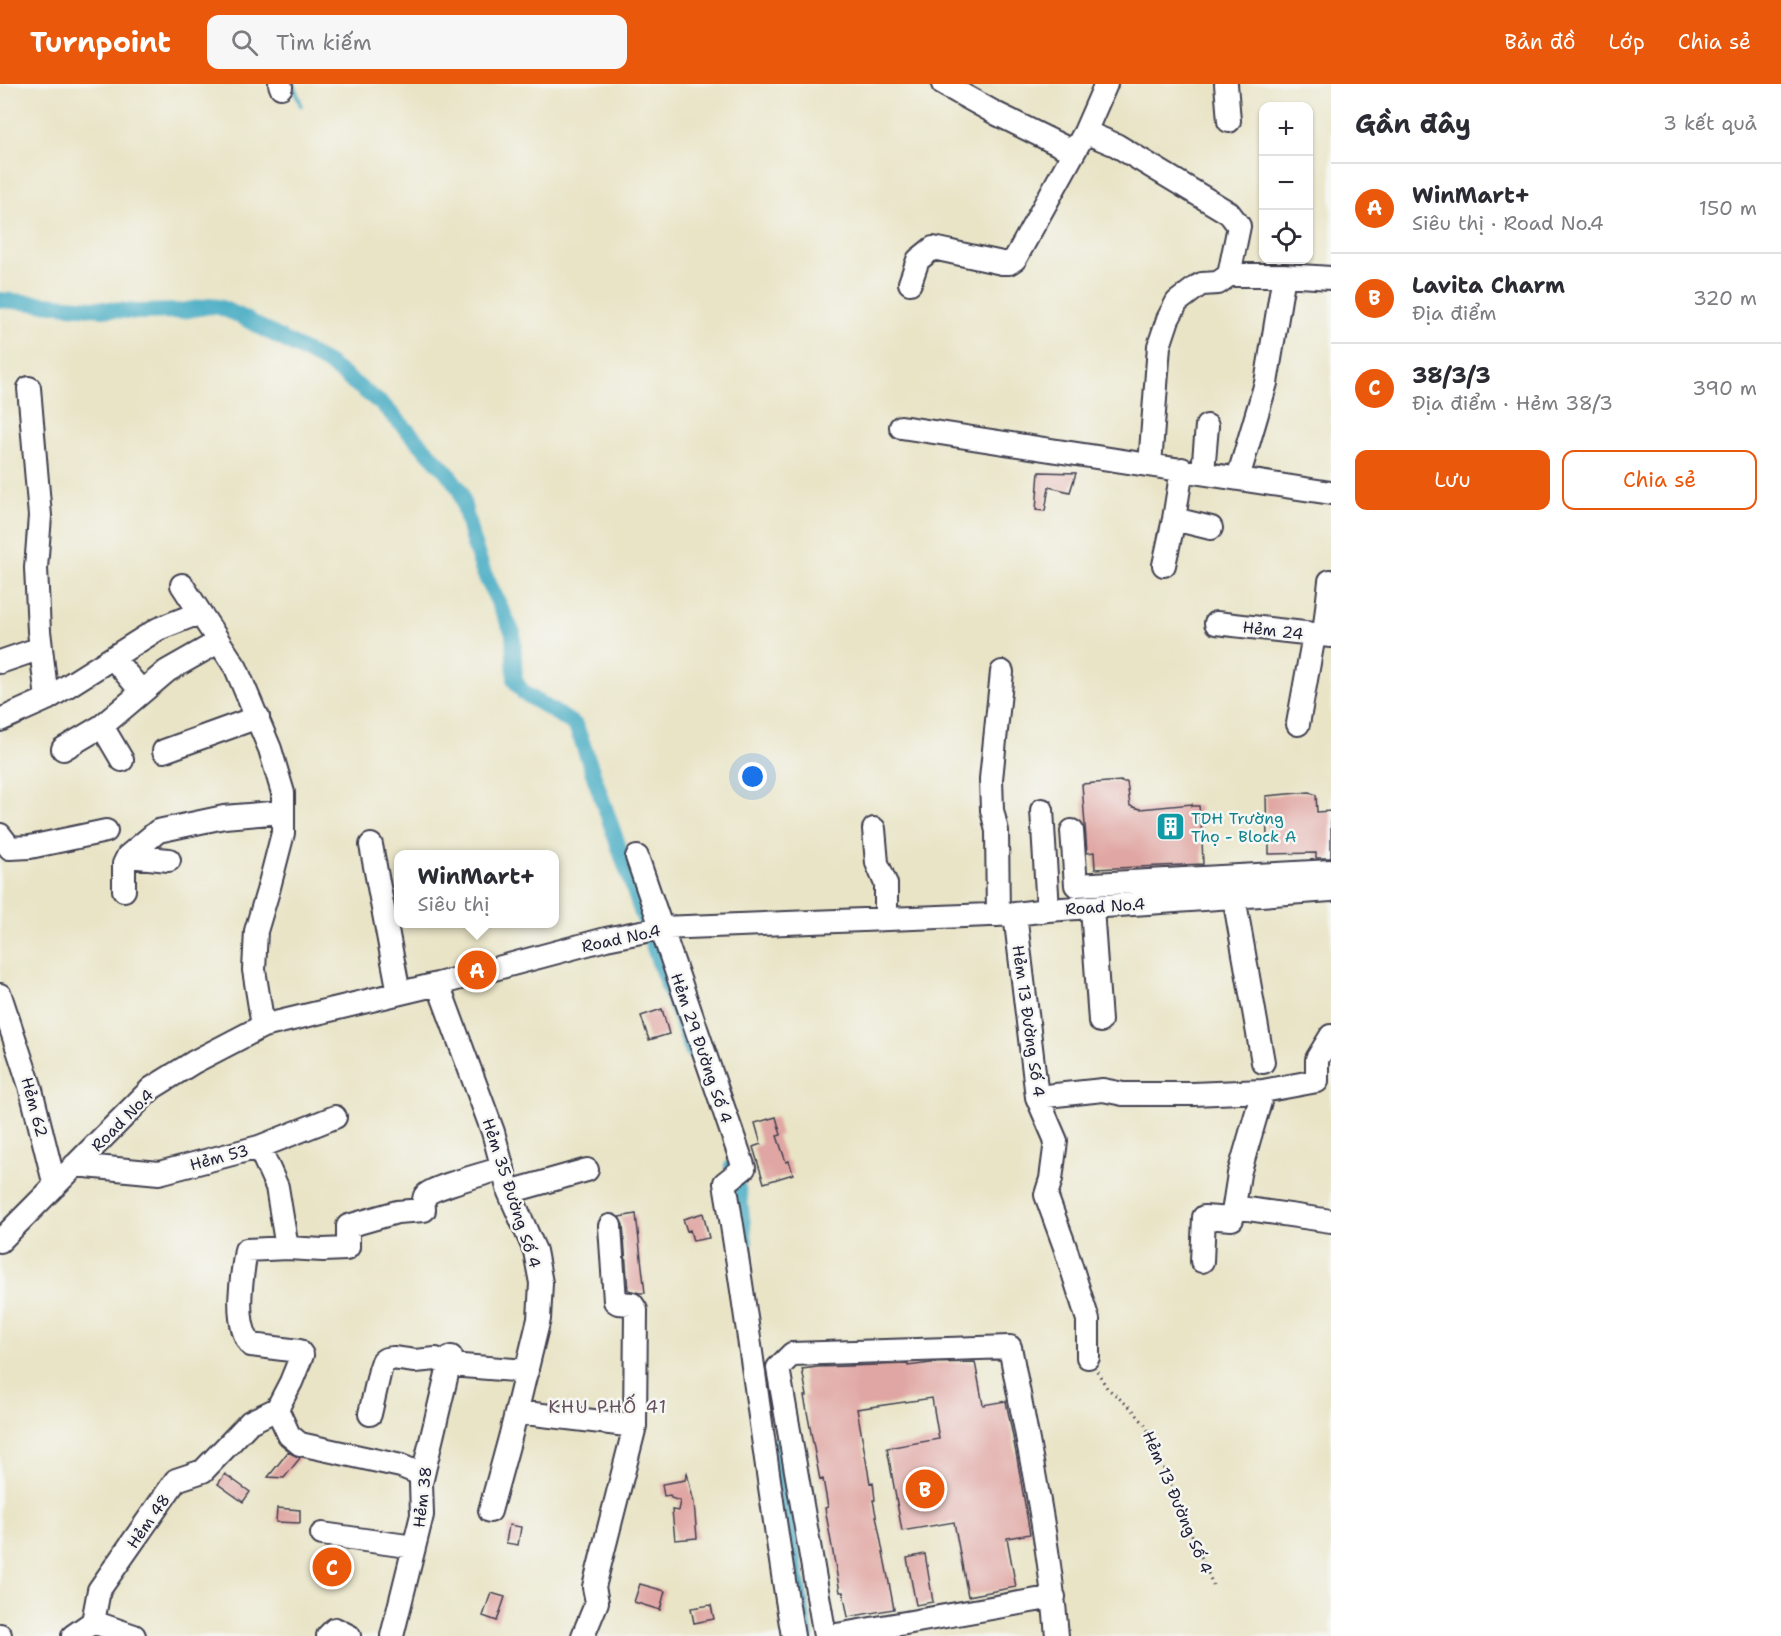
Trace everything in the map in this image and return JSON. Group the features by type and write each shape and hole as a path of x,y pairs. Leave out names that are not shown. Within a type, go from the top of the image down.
{"street":[{"path":"943,84 1074,152"},
{"path":"910,283 918,260 933,248 1002,263 1012,262 1085,132 1106,84"},
{"path":"1226,84 1229,122"},
{"path":"1085,132 1116,145 1229,213 1239,226 1228,275"},
{"path":"1150,465 1159,346 1168,319 1178,302 1198,286 1218,283 1228,275 1331,278"},
{"path":"1238,478 1266,382 1284,275"},
{"path":"29,388 40,516 36,568 47,699"},
{"path":"1164,565 1174,519 1207,426"},
{"path":"901,427 1331,493"},
{"path":"1174,519 1211,528"},
{"path":"1298,724 1323,635 1330,581"},
{"path":"182,585 236,668 258,717 283,793 283,833 256,931 254,970 263,1026"},
{"path":"0,720 47,699 158,629 199,613"},
{"name":"Hẻm 24","path":"1216,623 1323,635"},
{"path":"63,749 102,726 167,671 218,642"},
{"path":"0,662 41,648"},
{"path":"113,658 142,692"},
{"name":"Hẻm 13 Đường Số 4","path":"1002,672 991,779 992,810 997,831 1006,915 1037,1097 1056,1141 1051,1179 1046,1195 1088,1320 1088,1357"},
{"path":"164,751 258,717"},
{"path":"102,726 122,760"},
{"path":"1042,810 1048,910"},
{"path":"124,890 124,864 128,856 158,831 224,817 283,812"},
{"path":"874,829 877,863 886,884 886,918"},
{"path":"0,835 10,848 30,847 106,831"},
{"path":"1072,831 1076,885 1330,878"},
{"path":"371,845 399,993"},
{"path":"128,856 168,860"},
{"name":"Hẻm 29 Đường Số 4","path":"637,857 744,1168 725,1183 753,1356 780,1560 794,1636"},
{"name":"Road No.4","path":"1,1239 152,1088 194,1062 263,1026 661,928 1006,915 1234,897 1330,878"},
{"path":"1234,897 1263,1062"},
{"path":"1092,908 1100,1021"},
{"name":"Hẻm 35 Đường Số 4","path":"438,984 493,1132 509,1192 535,1251 541,1283 539,1318 490,1512"},
{"name":"Hẻm 62","path":"0,995 30,1086 55,1186"},
{"path":"1037,1097 1103,1089 1123,1094 1147,1094 1324,1087 1317,1059 1331,1036"},
{"path":"1202,1261 1204,1217 1232,1219 1239,1174 1263,1091"},
{"path":"259,1147 335,1117"},
{"name":"Hẻm 53","path":"75,1166 159,1173 259,1147 277,1187 287,1248"},
{"path":"423,1475 401,1466 300,1444 289,1435 277,1409 302,1354 299,1351 251,1345 245,1337 239,1295 246,1250 346,1249 348,1226 397,1212 424,1210 424,1198 428,1193 503,1168"},
{"path":"509,1192 586,1170"},
{"path":"1234,1207 1331,1221"},
{"path":"583,1636 597,1602 594,1587 634,1426 636,1310 632,1304 618,1304 615,1300 610,1226"},
{"path":"825,1636 778,1368 792,1353 1010,1347 1054,1597 1057,1636"},
{"path":"370,1414 380,1370 386,1359 415,1361 436,1359 527,1371"},
{"name":"Hẻm 38","path":"392,1636 422,1515 421,1483 451,1361"},
{"name":"Hẻm 48","path":"93,1623 99,1590 176,1480 203,1471 250,1422 277,1409"},
{"path":"517,1412 634,1426"},
{"path":"322,1534 414,1547"},
{"path":"831,1636 1054,1597"},
{"path":"73,1636 93,1623 134,1636"},
{"path":"328,1636 335,1629 349,1636"}],"path":[{"name":"Hẻm 13 Đường Số 4","path":"1088,1357 1107,1388 1132,1409 1146,1426 1213,1585"}],"building":[{"path":"1039,472 1076,473 1070,492 1049,487 1045,511 1036,510"},
{"name":"TDH Trường Thọ - Block A","path":"1127,782 1130,806 1140,809 1192,804 1192,806 1199,806 1203,864 1095,869 1094,852 1087,853 1082,784"},
{"path":"1309,792 1316,795 1317,812 1331,811 1331,858 1316,858 1316,853 1269,854 1266,796"},
{"path":"662,1009 669,1034 649,1040 641,1016"},
{"path":"776,1117 781,1135 777,1136 793,1174 764,1183 753,1147 761,1144 755,1123"},
{"path":"703,1213 709,1238 693,1241 690,1230 687,1231 683,1219"},
{"path":"636,1214 645,1293 628,1290 623,1225 619,1217"},
{"path":"975,1362 983,1405 1006,1401 1017,1458 1030,1534 1007,1538 1016,1587 968,1596 954,1522 902,1531 887,1448 939,1439 932,1398 857,1409 870,1483 873,1482 875,1500 873,1500 894,1609 848,1617 843,1592 840,1592 825,1508 828,1507 823,1479 820,1480 804,1396 807,1396 802,1369"},
{"path":"288,1452 300,1458 284,1478 268,1477"},
{"path":"687,1473 694,1503 697,1538 675,1540 672,1510 678,1511 680,1501 671,1498 670,1495 664,1496 662,1484 685,1480"},
{"path":"225,1474 250,1492 243,1502 218,1484"},
{"path":"277,1508 300,1510 300,1523 276,1522"},
{"path":"509,1525 521,1527 518,1545 506,1543"},
{"path":"925,1554 933,1602 916,1605 907,1558"},
{"path":"640,1584 665,1591 660,1610 634,1602"},
{"path":"491,1593 505,1597 497,1621 483,1616"},
{"path":"711,1605 714,1619 694,1623 691,1608"}],"waterway":[{"path":"293,84 301,105"},
{"path":"0,300 138,312 219,307 329,364 383,405 446,471 460,490 473,542 484,573 513,633 515,681 524,693 575,725 581,739 693,1052"},
{"path":"732,1167 739,1192 745,1242"},
{"path":"775,1445 806,1636"}],"place":[{"name":"TDH Trường Thọ - Block A","path":"1170,827"},
{"name":"WinMart+","path":"477,970"},
{"name":"Lavita Charm","path":"925,1489"},
{"name":"38/3/3","path":"332,1567"}],"district":[{"name":"KHU PHỐ 41","path":"608,1407"}]}
